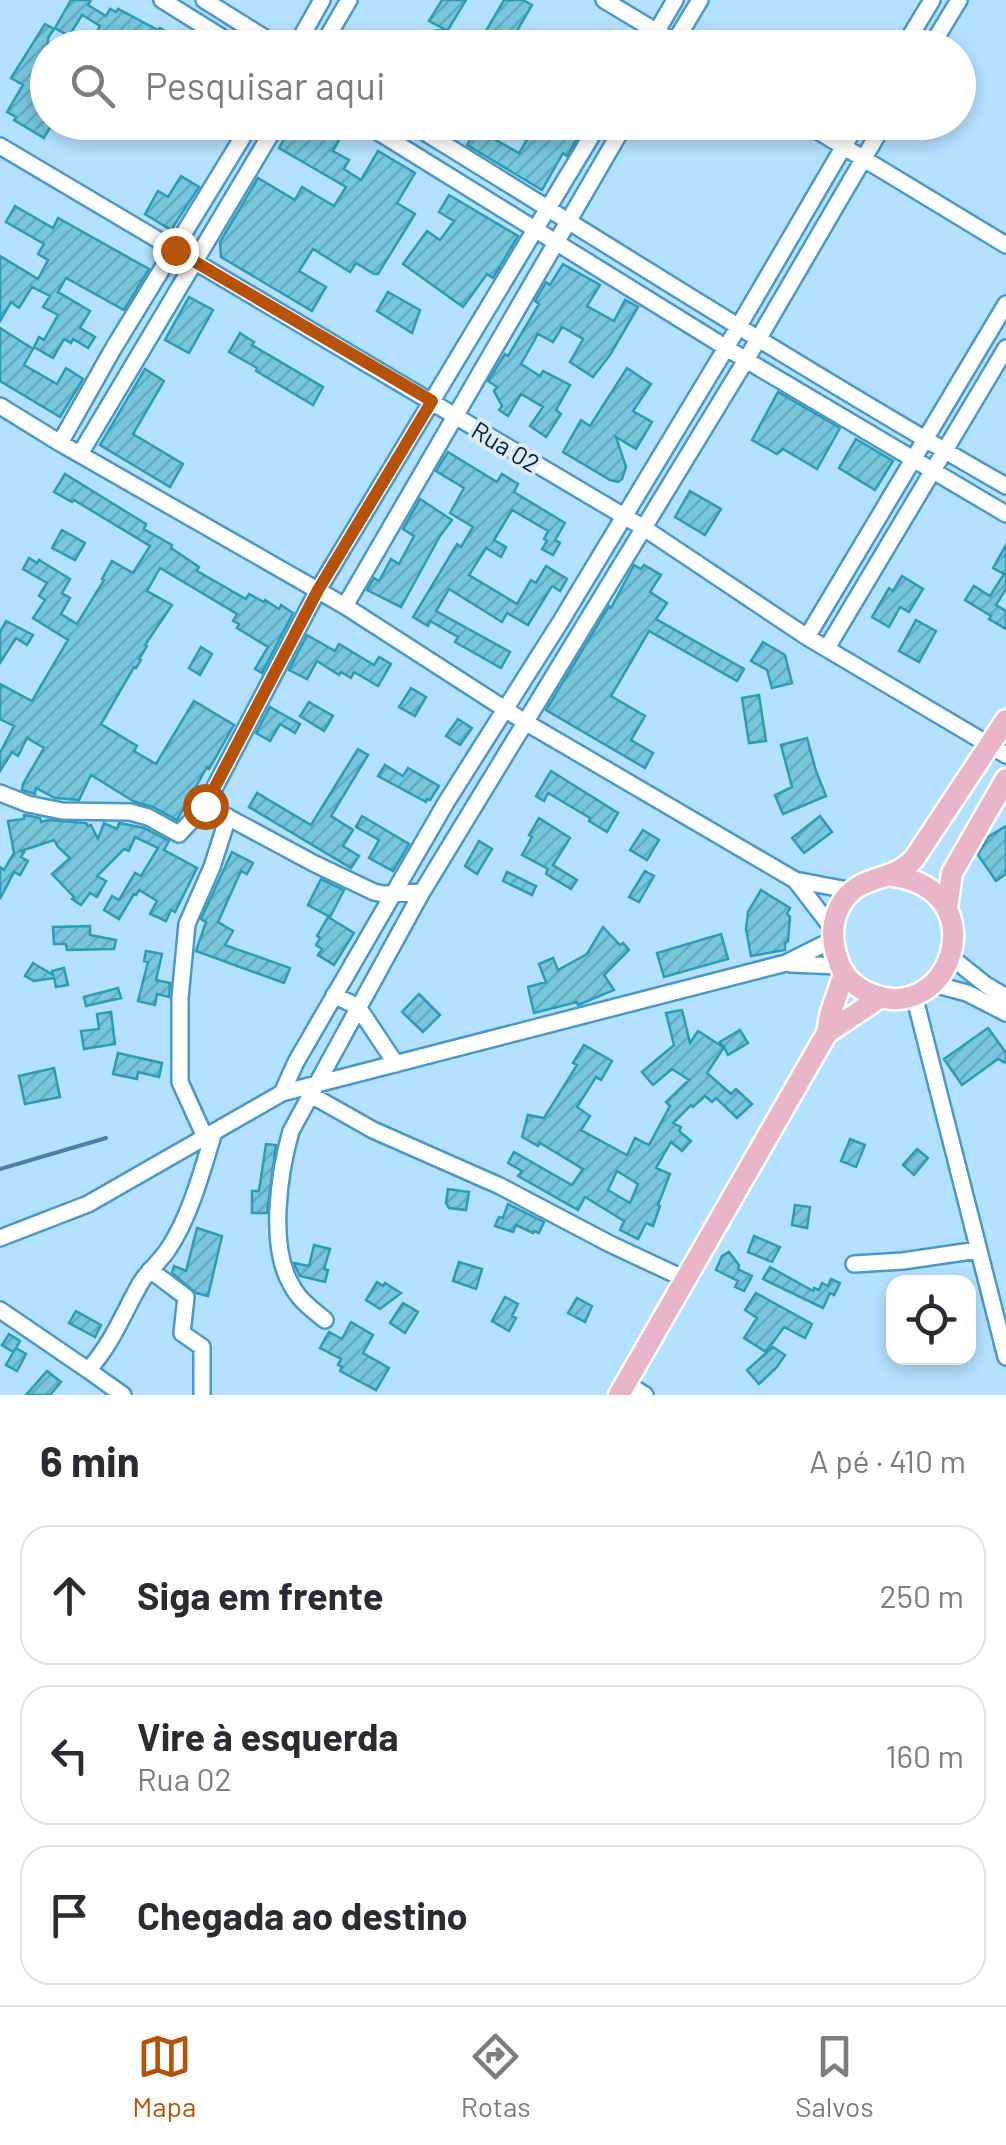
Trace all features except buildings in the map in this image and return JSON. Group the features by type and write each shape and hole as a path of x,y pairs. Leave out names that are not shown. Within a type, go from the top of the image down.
{"main road":[{"path":"893,876 922,850 998,750 1006,720"},
{"path":"842,970 867,992 898,998 914,995 944,972 952,957 954,937 947,908 952,873 1006,779"},
{"path":"623,1389 827,1034 842,970 832,934 836,914 853,890 872,880 893,876 924,884 947,908"},
{"path":"827,1034 881,997"}],"street":[{"path":"162,0 210,30"},
{"path":"204,0 252,30"},
{"path":"305,30 322,0"},
{"path":"332,30 349,0"},
{"path":"604,0 653,30"},
{"path":"657,30 675,0"},
{"path":"684,30 700,0"},
{"path":"914,30 932,0"},
{"path":"940,30 958,0"},
{"path":"60,443 241,140"},
{"path":"80,454 267,140"},
{"path":"391,140 726,348 1006,514"},
{"path":"437,140 757,340 1006,486"},
{"path":"0,793 62,811 130,812 179,834 205,806 318,590 589,140"},
{"path":"346,606 616,140"},
{"path":"831,140 1006,246"},
{"path":"282,1093 392,894 726,348 846,140"},
{"path":"325,1320 291,1286 284,1266 278,1198 282,1161 291,1131 422,892 746,360 873,140"},
{"name":"Rua 02","path":"0,146 644,528 807,636 998,750"},
{"path":"807,636 1006,304"},
{"path":"827,648 1006,348"},
{"path":"0,406 346,606 525,722 795,880 853,890"},
{"path":"205,806 374,892 422,892"},
{"path":"88,1370 110,1342 139,1285 168,1250 198,1183 209,1135 180,1082 180,998 187,924 228,817"},
{"path":"0,1238 88,1204 282,1093 314,1090 396,1064 786,963 832,934 795,880"},
{"path":"952,957 1006,997"},
{"path":"786,963 842,970"},
{"path":"933,984 967,993 1006,1013"},
{"path":"334,995 358,1007 396,1064"},
{"path":"914,995 1005,1347"},
{"path":"314,1090 373,1130 500,1186 685,1279"},
{"path":"854,1264 903,1262 978,1250"},
{"path":"150,1270 186,1297 182,1332 202,1346 202,1395"},
{"path":"0,1310 123,1395"},
{"path":"623,1389 645,1395"}],"waterway":[{"path":"0,1169 106,1138"}],"route":[{"path":"175,250 432,401 318,590 205,806"}]}
